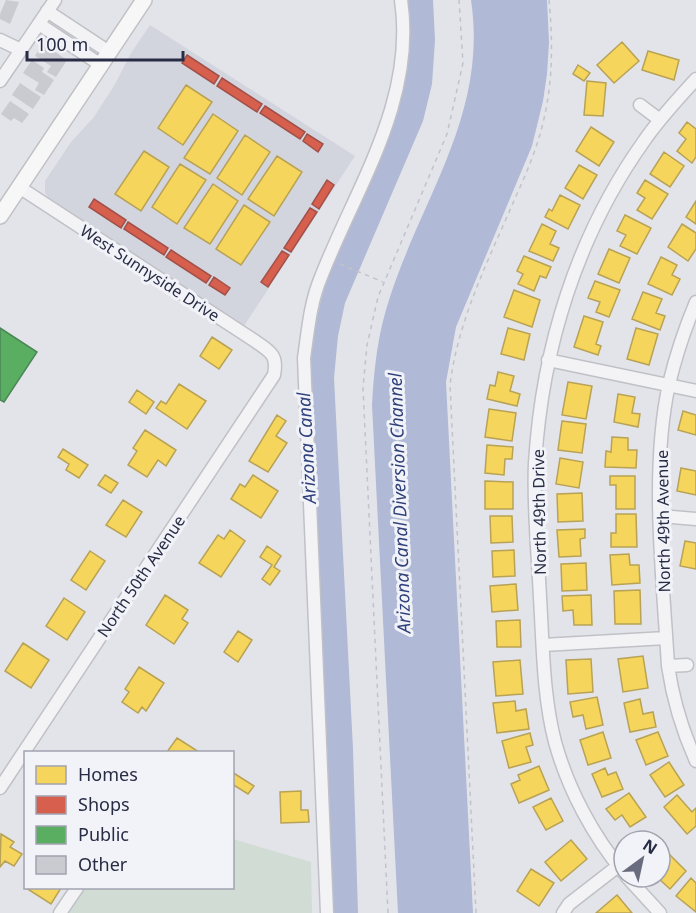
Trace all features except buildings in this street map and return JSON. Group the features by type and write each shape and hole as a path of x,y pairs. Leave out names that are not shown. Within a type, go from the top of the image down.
{"main road":[{"path":"0,216 144,0"}],"street":[{"path":"0,81 55,0"},
{"path":"327,913 303,381 304,358 311,311 321,276 379,146 395,100 404,50 401,0"},
{"path":"47,11 105,58"},
{"path":"39,24 105,58"},
{"path":"0,40 21,50"},
{"name":"North 49th Drive","path":"612,856 585,814 565,772 549,713 543,645 535,464 548,360 560,311 587,241 625,170 660,120 696,79"},
{"path":"640,105 660,120"},
{"name":"West Sunnyside Drive","path":"19,187 240,332 272,354 276,362"},
{"name":"North 49th Avenue","path":"696,302 682,334 669,385 661,439 660,516 668,666 679,722 696,761"},
{"path":"548,360 696,391"},
{"name":"North 50th Avenue","path":"25,751 274,375 276,362"},
{"path":"660,516 696,519"},
{"path":"543,645 666,638"},
{"path":"668,666 687,665"},
{"name":"North 50th Avenue","path":"0,788 24,752"},
{"path":"563,913 569,904 612,876"},
{"path":"60,913 76,889"},
{"path":"638,889 660,913"}],"path":[{"path":"388,913 363,388 370,327 384,282 447,134 463,63 459,0"},
{"path":"476,913 450,385 456,346 481,278 529,166 544,122 552,37 549,0"},
{"path":"329,260 384,282"}],"shaded area":[{"path":"150,25 355,156 244,326 45,193 45,181 71,142 94,117"},
{"path":"234,839 311,862 312,913 54,913 70,889 234,889"}],"water":[{"path":"405,0 433,0 435,40 432,84 423,121 345,303 338,336 334,378 353,749 358,913 333,913 327,745 308,380 318,314 331,267 391,130 401,100 407,69 409,36"},
{"name":"Arizona Canal Diversion Channel","path":"471,0 547,0 549,42 547,74 532,146 456,327 446,382 473,913 398,913 372,405 375,364 390,297 462,117 470,80 474,41"}],"water label":[{"name":"Arizona Canal","path":"307,448"}]}
